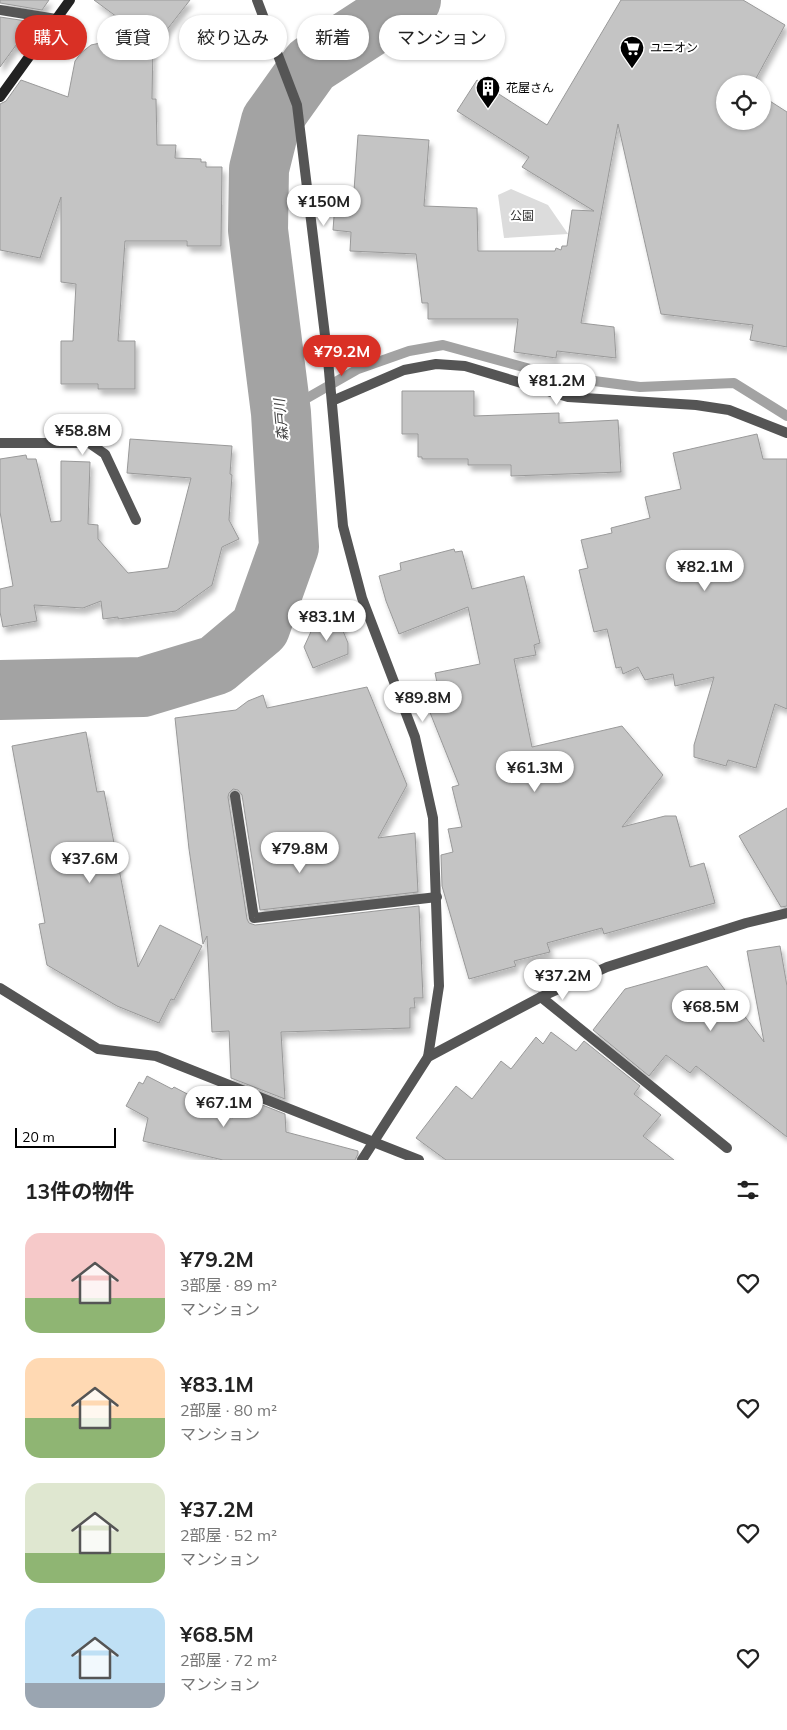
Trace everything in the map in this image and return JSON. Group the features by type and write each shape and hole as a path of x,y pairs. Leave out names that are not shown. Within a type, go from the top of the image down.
{"main road":[{"path":"59,15 70,0"},
{"path":"0,97 27,60"}],"street":[{"path":"256,0 281,60 295,102 328,360 343,526 362,598 415,737 433,818 439,986 428,1057 362,1160"},
{"path":"0,10 31,15"},
{"path":"332,398 404,370 436,364 465,366 568,397 696,404 729,410 787,434"},
{"path":"0,443 89,443 105,454 136,520"},
{"path":"235,796 254,918 437,897"},
{"path":"428,1057 541,997 607,967 746,923 787,913"},
{"path":"0,988 98,1049 156,1056 418,1160"},
{"path":"541,997 727,1148"}],"green space":[{"name":"公園","path":"511,189 548,205 568,234 504,238 498,195"}],"building":[{"path":"0,0 49,0 42,10 0,3"},
{"path":"94,0 190,0 169,27 169,15 114,15"},
{"path":"621,0 743,0 785,25 758,75 716,75 716,130 771,130 771,102 787,112 787,347 750,340 753,325 661,314 618,124 581,323 614,327 616,358 557,351 556,358 514,352 518,319 428,319 428,303 422,303 416,254 350,251 351,232 333,230 335,203 353,204 358,135 429,140 424,206 477,208 478,251 555,251 556,248 561,250 562,246 567,246 572,210 594,211 522,167 529,157 457,111 477,80 547,125"},
{"path":"0,17 15,19 15,47 0,67"},
{"path":"97,44 97,60 153,60 152,99 156,99 157,145 176,145 175,158 201,159 201,162 206,162 206,167 222,167 221,246 187,246 187,241 125,241 118,341 135,341 135,389 98,389 98,384 61,384 61,341 73,341 76,284 61,282 61,197 40,258 0,250 0,104 6,101 21,80 68,97 75,61 87,60 87,48"},
{"path":"402,391 474,391 474,416 559,413 559,423 618,420 621,472 511,476 511,465 468,465 468,459 422,459 422,457 418,457 418,434 402,434"},
{"path":"757,434 763,459 787,459 787,709 775,704 756,768 728,760 726,766 694,757 694,745 714,677 675,686 673,674 645,680 638,667 623,674 621,667 616,668 607,629 594,632 579,570 588,568 581,540 612,533 611,528 650,518 645,497 681,489 673,453"},
{"path":"130,439 232,446 229,520 239,539 222,547 212,585 176,611 118,619 118,617 103,619 101,601 83,608 34,605 37,621 3,627 0,612 0,589 13,586 0,512 0,459 26,455 27,459 36,459 51,522 61,521 61,461 90,462 88,524 98,525 98,539 128,573 168,568 191,478 127,473"},
{"path":"454,549 455,552 462,551 472,589 524,576 540,643 534,645 536,655 514,659 532,747 622,726 663,775 622,827 665,816 676,816 690,867 704,863 715,903 604,934 602,928 547,943 550,952 514,961 516,966 469,979 442,886 441,855 453,852 448,829 462,827 452,787 459,785 423,695 439,692 435,673 480,664 468,607 399,634 386,601 379,576 401,570 400,563"},
{"path":"342,612 343,631 348,643 348,654 313,668 304,647 314,625"},
{"path":"367,687 407,785 378,838 415,833 418,892 260,910 242,795 238,790 233,789 228,797 247,919 249,923 255,925 419,906 423,998 414,998 415,1008 410,1008 410,1028 281,1032 285,1099 231,1078 229,1031 212,1032 207,936 203,944 189,849 175,718 236,710 248,701 263,695 267,708"},
{"path":"86,732 97,792 104,791 138,967 160,925 202,946 174,1000 171,999 159,1023 117,1006 47,965 39,924 45,923 12,746"},
{"path":"787,808 787,906 781,907 739,836"},
{"path":"780,946 787,986 787,1137 696,1066 690,1073 666,1055 649,1076 593,1030 625,989 707,966 764,1042 747,951"},
{"path":"551,1032 576,1051 584,1041 640,1086 634,1094 661,1115 643,1136 674,1160 446,1160 416,1138 456,1086 472,1099 501,1061 511,1069 536,1037 543,1044"},
{"path":"147,1076 172,1089 174,1087 233,1118 232,1093 285,1114 286,1132 358,1151 358,1154 355,1160 223,1160 143,1141 148,1118 126,1106 139,1082 143,1084"}],"waterway":[{"name":"森戸川","path":"0,690 143,687 216,665 260,628 289,547 281,413 258,230 259,169 271,121 311,65 411,0"},
{"path":"281,413 358,369 409,351 443,345 556,376 640,387 734,383 787,416"}],"place":[{"name":"ユニオン","path":"632,69"},
{"name":"花屋さん","path":"488,109"}]}
